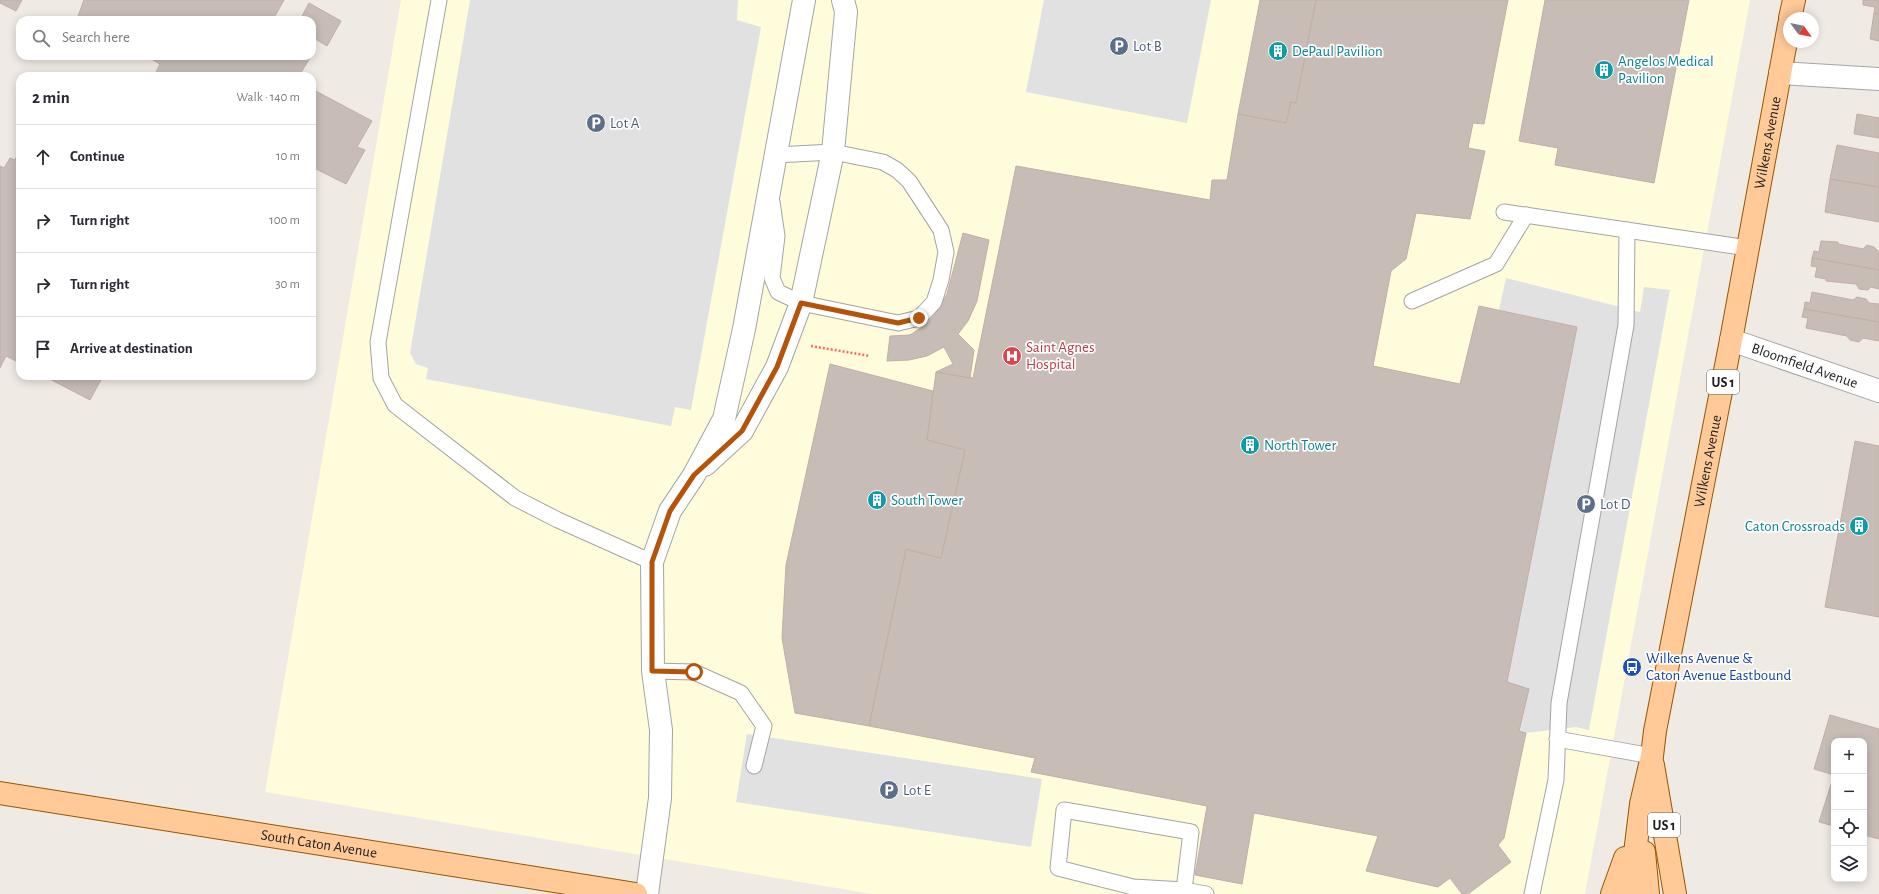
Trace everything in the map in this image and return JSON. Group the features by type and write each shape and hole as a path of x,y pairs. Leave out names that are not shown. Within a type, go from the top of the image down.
{"main road":[{"path":"1791,12 1794,0"},
{"name":"Wilkens Avenue","path":"1630,894 1639,815 1652,756 1655,731 1731,340 1785,48"},
{"name":"Wilkens Avenue","path":"1652,756 1675,894"},
{"name":"South Caton Avenue","path":"0,793 636,894"},
{"path":"1612,894 1639,815"},
{"path":"1639,815 1648,894"}],"street":[{"path":"647,894 660,798 661,730 652,671 652,562 670,511 694,475 724,419 744,330 804,0"},
{"path":"694,475 742,431 777,367 801,303 833,152 846,12 843,0"},
{"path":"1780,73 1879,79"},
{"name":"Bloomfield Avenue","path":"1731,340 1879,391"}],"lane":[{"path":"439,0 378,342 381,378 395,405 515,498 558,520 652,562"},
{"path":"769,189 777,236 772,278 778,292 801,303 898,323 919,318 934,302 941,280 946,252 941,230 909,181 897,170 883,162 833,152 776,155"},
{"path":"1504,212 1748,248"},
{"path":"1412,301 1496,264 1526,215"},
{"path":"1532,894 1556,780 1559,703 1626,325 1628,230"},
{"path":"652,671 694,672 741,693 764,726 754,766"},
{"path":"1557,739 1652,756"},
{"path":"1184,890 1191,832 1064,810 1058,868 1133,891 1184,890 1206,894"}],"path":[{"path":"806,344 870,356"}],"shaded area":[{"name":"Saint Agnes Hospital","path":"401,0 1750,0 1585,894 872,894 265,792"},
{"name":"Lot A","path":"470,0 738,0 737,20 761,27 691,410 675,407 671,426 426,379 428,368 416,364 410,353"},
{"name":"Lot B","path":"1044,0 1211,0 1187,123 1026,92"},
{"name":"Lot D","path":"1506,278 1640,312 1644,287 1670,290 1589,730 1576,727 1526,733 1519,731 1528,689 1507,682 1577,327 1499,310"},
{"name":"Lot E","path":"747,734 1042,779 1031,847 736,802"}],"building":[{"path":"0,0 22,0 16,11 0,3"},
{"path":"84,0 284,0 275,16 78,16"},
{"name":"DePaul Pavilion","path":"1260,0 1316,0 1296,103 1291,102 1286,123 1238,114"},
{"name":"North Tower","path":"1316,0 1508,0 1484,124 1473,123 1468,148 1485,151 1470,219 1416,213 1406,259 1391,271 1373,366 1460,384 1479,306 1577,327 1507,682 1529,689 1519,731 1526,733 1504,838 1498,845 1511,862 1468,894 1462,894 1450,878 1438,887 1366,871 1378,836 1254,813 1242,884 1195,875 1207,806 1031,772 1035,758 869,726 906,549 941,558 965,450 927,440 936,372 973,378 1016,166 1210,200 1212,180 1227,180 1238,114 1286,123 1291,102 1296,103"},
{"name":"Angelos Medical Pavilion","path":"1545,0 1689,0 1654,183 1555,165 1558,148 1519,141"},
{"path":"1863,0 1879,0 1879,14 1874,13 1875,7 1863,5"},
{"path":"309,3 341,21 327,46 316,39 316,16 302,16"},
{"path":"1874,13 1879,14 1879,41 1870,39"},
{"path":"153,60 309,60 301,72 156,72 160,64"},
{"path":"316,91 372,121 357,147 365,150 346,184 316,169"},
{"path":"1857,114 1879,118 1879,138 1854,134"},
{"path":"1837,145 1879,153 1879,187 1830,179"},
{"path":"10,158 15,160 16,158 16,361 6,356 0,368 0,166 4,168"},
{"path":"1830,179 1879,187 1879,222 1825,212"},
{"path":"963,233 989,240 977,301 968,321 958,334 974,350 970,378 936,372 953,364 944,347 927,356 909,360 887,361 890,336 910,335 924,326 936,313 947,294"},
{"path":"1821,241 1838,242 1838,244 1863,249 1867,245 1874,247 1879,252 1879,270 1812,258 1814,251 1819,252"},
{"path":"1812,258 1879,270 1879,289 1871,287 1868,290 1859,289 1856,284 1826,281 1826,279 1815,277 1817,267 1811,266"},
{"path":"1812,292 1853,300 1857,297 1866,299 1869,303 1879,304 1879,322 1804,309 1805,302 1810,303"},
{"path":"1804,309 1879,322 1879,341 1863,338 1859,342 1850,340 1847,336 1806,328 1808,318 1802,317"},
{"name":"South Tower","path":"830,364 933,391 927,440 965,450 941,558 906,549 869,726 795,713 782,638 786,565"},
{"path":"52,380 101,380 90,400"},
{"name":"Caton Crossroads","path":"1855,441 1879,446 1879,617 1825,607"},
{"path":"1830,715 1879,729 1879,839 1867,836 1867,738 1831,738 1831,774 1814,769"},
{"path":"1831,784 1831,825 1819,822"}],"place":[{"name":"Lot B","path":"1119,46"},
{"name":"DePaul Pavilion","path":"1278,51"},
{"name":"Angelos Medical Pavilion","path":"1604,70"},
{"name":"Lot A","path":"596,123"},
{"name":"Saint Agnes Hospital","path":"1012,356"},
{"name":"North Tower","path":"1250,445"},
{"name":"South Tower","path":"877,500"},
{"name":"Lot D","path":"1586,504"},
{"name":"Caton Crossroads","path":"1859,526"},
{"name":"Wilkens Avenue & Caton Avenue Eastbound","path":"1632,667"},
{"name":"Lot E","path":"889,790"}],"route":[{"path":"694,672 652,671 652,562 670,511 694,475 742,431 777,367 801,303 898,323 919,318"}]}
